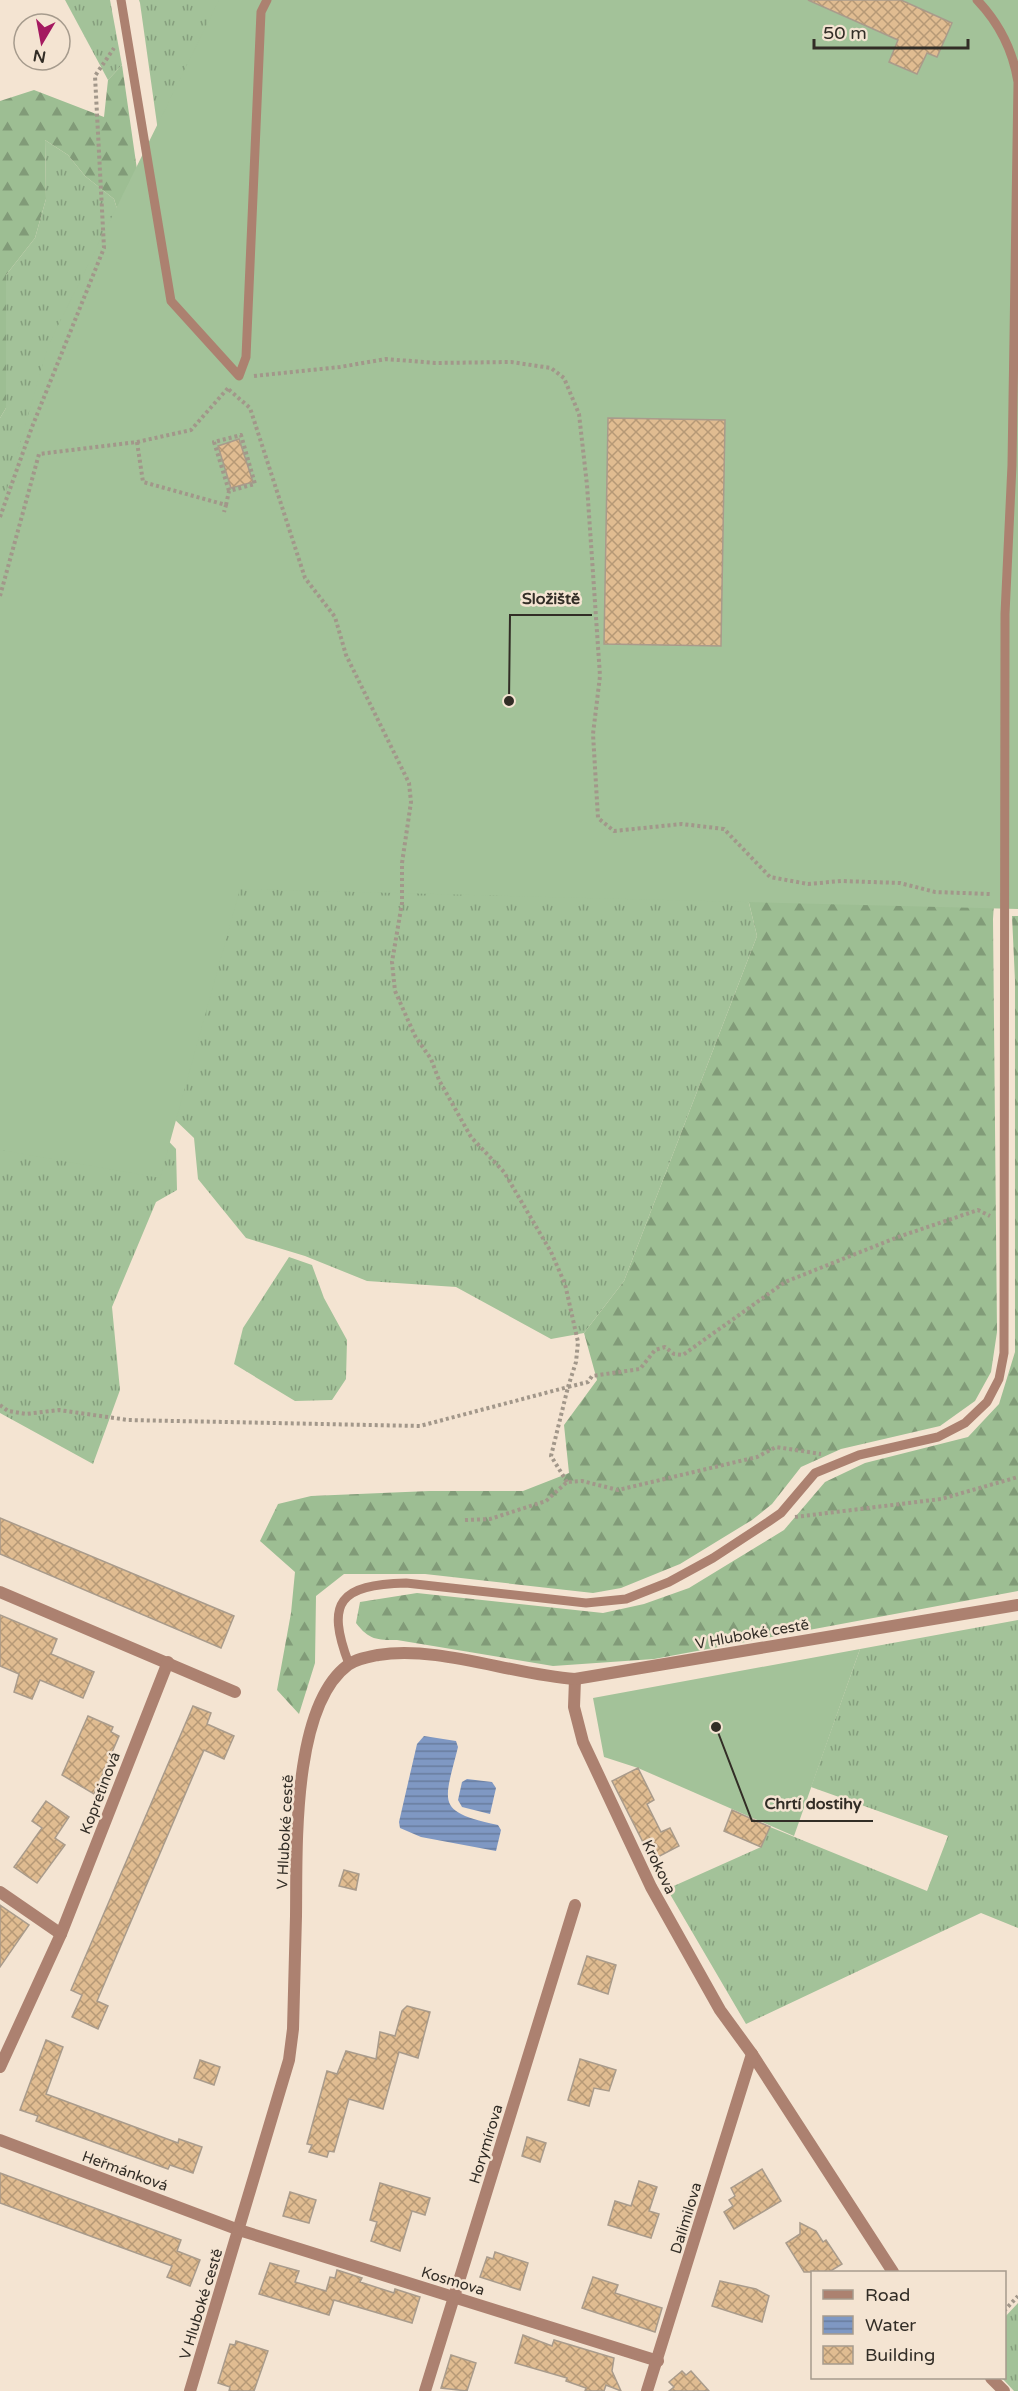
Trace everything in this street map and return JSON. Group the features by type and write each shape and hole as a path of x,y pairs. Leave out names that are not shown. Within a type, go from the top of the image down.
{"street":[{"path":"0,1592 235,1692"},
{"name":"V Hluboké cestě","path":"190,2391 290,2060 293,2030 298,1807 307,1746 320,1705 329,1687 349,1664 379,1655 421,1653 543,1677 575,1679 1018,1605"},
{"name":"Kopretinová","path":"0,2067 61,1934 168,1662"},
{"name":"Krokova","path":"575,1679 574,1707 582,1742 651,1887 720,2010 752,2054 892,2271"},
{"path":"0,1892 61,1934"},
{"name":"Horymírova","path":"425,2391 575,1905"},
{"name":"Dalimilova","path":"647,2391 752,2054"},
{"name":"Heřmánková","path":"0,2140 239,2230"},
{"name":"Kosmova","path":"239,2230 658,2361"},
{"path":"992,2379 1004,2391"}],"lane":[{"path":"121,0 171,301 239,376 246,357 261,12 267,0"},
{"path":"349,1664 339,1636 338,1614 347,1596 358,1589 380,1584 406,1583 602,1603 626,1599 669,1582 713,1558 768,1522 781,1513 815,1473 847,1458 938,1437 965,1423 987,1402 999,1379 1004,1353 1005,614 1012,465 1018,82 1015,63 1005,39 990,14 977,0"}],"path":[{"path":"0,517 32,427 104,248 95,76 126,32"},
{"path":"0,597 39,454 136,442 190,430 239,376 281,375 386,359 435,363 510,362 551,368 564,378 579,414 587,485 600,676 593,734 598,818 614,831 682,824 724,829 770,877 808,884 841,881 900,883 935,892 1003,894"},
{"path":"227,388 250,408 305,578 335,617 345,655 409,783 411,802 402,863 402,903 392,962 395,991 415,1036 431,1059 449,1099 471,1137 504,1172 551,1252 565,1284 578,1342 576,1362 551,1456 567,1482"},
{"path":"224,512 229,491 214,442 241,435 255,484 229,491"},
{"path":"136,442 143,482 226,505"},
{"path":"0,1405 8,1411 26,1414 59,1410 128,1420 420,1426 588,1382 592,1376 640,1369 655,1350 665,1347 674,1354 682,1355 785,1282 898,1237 978,1210 1004,1223"},
{"path":"465,1520 490,1519 546,1501 567,1482 582,1481 618,1490 757,1457 776,1447 847,1458"},
{"path":"768,1522 825,1512 941,1499 1018,1477"},
{"path":"1006,2310 1018,2296"}],"green space":[{"path":"65,0 110,0 122,65 108,80 72,12"},
{"path":"139,0 250,0 181,295 140,3"},
{"path":"219,0 1018,0 1018,909 240,889 160,1178 0,1150 0,513 48,346"},
{"path":"122,65 155,295 134,264 114,199 85,176 68,155 45,140 46,199 35,238 6,275 6,408 0,418 0,101 34,90 104,117 108,80"},
{"path":"45,140 68,155 85,176 114,199 134,264 0,596 0,418 6,408 6,275 35,238 46,199"},
{"path":"0,827 742,874 757,936 624,1281 584,1333 551,1339 456,1287 367,1281 305,1256 246,1238 198,1179 194,1138 149,1095"},
{"path":"996,871 993,919 997,1332 991,1372 975,1401 940,1426 841,1449 801,1467 772,1504 752,1520 680,1564 621,1588 593,1593 425,1574 344,1574 316,1596 315,1663 299,1714 277,1690 291,1613 295,1572 260,1541 278,1504 311,1496 429,1491 523,1491 569,1473 564,1425 597,1380 584,1333 624,1281 757,936 742,874"},
{"path":"1012,916 1018,916 1018,1591 654,1659 553,1666 379,1639 365,1633 356,1623 360,1602 417,1593 603,1613 644,1604 689,1588 784,1530 825,1482 865,1463 968,1437 999,1404 1015,1352 1015,980"},
{"path":"0,1124 158,1130 176,1149 177,1190 156,1202 112,1307 120,1390 93,1464 0,1413"},
{"path":"289,1257 312,1265 324,1298 347,1340 346,1379 332,1400 295,1401 234,1364 243,1328"},
{"path":"1018,1620 1018,1928 981,1913 746,2024 667,1889 761,1847 770,1827 927,1891 948,1836 811,1787 860,1649"},
{"path":"860,1649 794,1836 638,1768 604,1757 593,1698"},
{"path":"1018,2303 1018,2391 1014,2391 1003,2379 1006,2379 1006,2316"}],"water":[{"path":"424,1736 456,1741 458,1747 449,1781 449,1802 463,1815 498,1825 501,1830 496,1851 421,1837 400,1828 399,1822 417,1744"},
{"path":"467,1779 492,1782 496,1788 490,1814 462,1807 458,1800 462,1782"}],"building":[{"path":"808,0 901,0 952,23 937,57 927,53 917,74 889,62 898,40"},
{"path":"608,418 725,420 721,646 604,644"},
{"path":"239,439 253,482 231,488 218,446"},
{"path":"0,1518 234,1616 221,1648 0,1554"},
{"path":"0,1615 57,1639 51,1654 94,1672 83,1698 40,1680 32,1699 14,1692 19,1674 0,1666"},
{"path":"193,1706 211,1713 207,1724 234,1736 224,1759 204,1750 97,2001 108,2006 98,2029 72,2017 82,1995 71,1990"},
{"path":"88,1716 113,1727 111,1732 119,1736 94,1794 62,1775"},
{"path":"638,1768 654,1800 647,1804 661,1832 670,1828 679,1846 652,1860 612,1781"},
{"path":"46,1801 69,1817 55,1838 65,1845 37,1883 14,1867 42,1828 32,1821"},
{"path":"732,1810 770,1827 761,1847 724,1831"},
{"path":"344,1870 359,1874 356,1890 339,1886"},
{"path":"0,1905 29,1925 0,1967"},
{"path":"587,1956 616,1965 608,1994 578,1984"},
{"path":"407,2006 430,2012 418,2058 399,2052 383,2109 349,2099 334,2152 329,2151 327,2157 309,2152 312,2145 307,2144 327,2071 337,2074 346,2051 376,2059 380,2032 395,2036 402,2011"},
{"path":"46,2040 63,2047 46,2094 178,2143 179,2139 202,2147 193,2173 170,2165 168,2169 36,2121 38,2116 20,2110"},
{"path":"580,2059 616,2070 609,2091 594,2088 589,2106 568,2100"},
{"path":"200,2060 220,2067 214,2085 194,2078"},
{"path":"527,2137 546,2143 540,2162 522,2156"},
{"path":"762,2169 781,2201 734,2229 724,2212 733,2206 729,2200 735,2196 731,2188"},
{"path":"0,2173 181,2240 177,2251 200,2260 190,2286 167,2277 172,2266 0,2203"},
{"path":"639,2181 657,2187 649,2211 659,2214 651,2238 608,2225 615,2201 631,2206"},
{"path":"380,2183 430,2198 425,2215 412,2211 400,2251 371,2241 377,2222 370,2220"},
{"path":"290,2192 316,2200 309,2223 283,2216"},
{"path":"800,2223 816,2231 823,2242 826,2240 842,2264 831,2271 804,2272 786,2243 800,2234"},
{"path":"495,2252 528,2263 520,2290 480,2277 487,2257 493,2259"},
{"path":"270,2263 299,2271 295,2282 326,2291 330,2277 335,2278 337,2270 362,2278 360,2282 394,2293 395,2289 420,2297 412,2323 334,2300 329,2315 259,2294"},
{"path":"593,2277 618,2285 615,2293 662,2308 655,2332 582,2308"},
{"path":"720,2281 756,2289 769,2296 762,2322 712,2306"},
{"path":"523,2335 552,2346 554,2340 614,2358 612,2371 621,2391 606,2385 604,2391 585,2391 586,2388 566,2381 567,2378 515,2363"},
{"path":"236,2341 268,2351 254,2391 229,2391 230,2387 218,2383 230,2344 235,2345"},
{"path":"451,2355 476,2363 467,2391 441,2388"},
{"path":"682,2371 686,2375 691,2371 709,2391 669,2391 674,2387 669,2382"}],"place":[{"name":"Složiště","path":"509,701"},
{"name":"Chrtí dostihy","path":"716,1727"}]}
